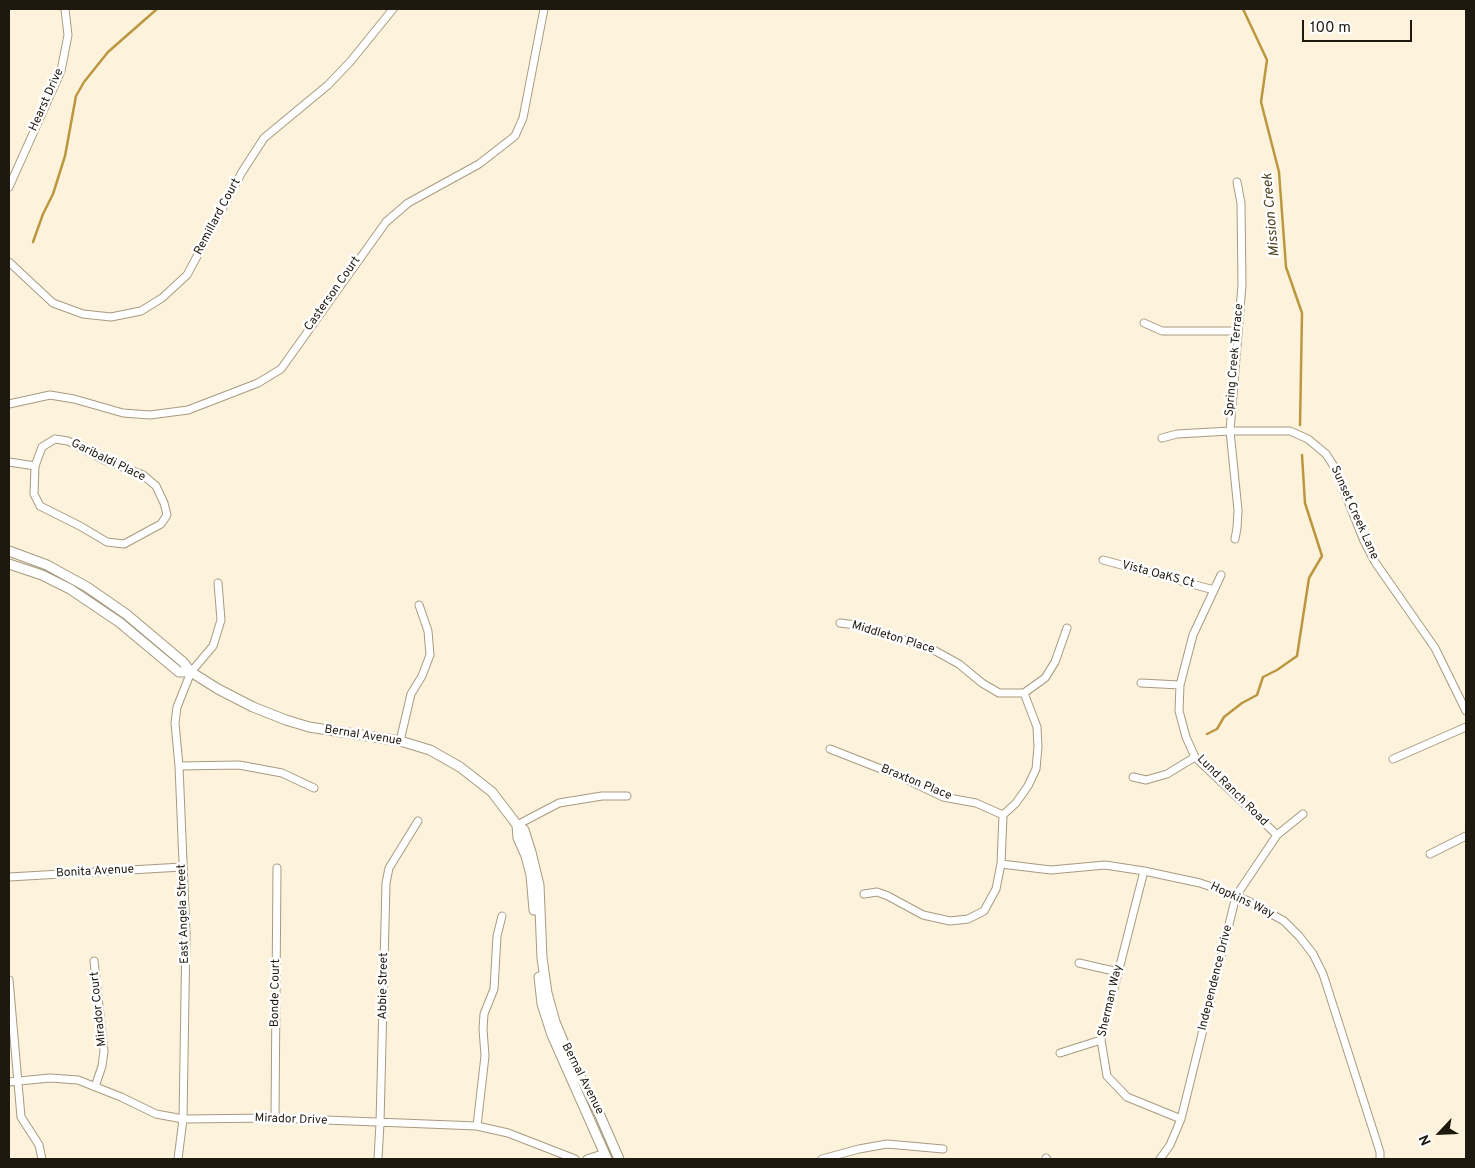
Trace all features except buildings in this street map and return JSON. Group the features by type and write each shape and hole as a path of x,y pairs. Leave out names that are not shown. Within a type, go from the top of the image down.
{"main road":[{"name":"Bernal Avenue","path":"9,551 47,564 87,587 126,614 183,662 190,672 238,699 286,720 327,731 400,741 430,750 460,767 492,792 516,825 524,830 539,885 542,958 547,993 555,1022 619,1159"},
{"name":"Bernal Avenue","path":"9,564 42,575 70,589 119,622 179,672 190,672"},
{"name":"Bernal Avenue","path":"516,825 518,838 526,856 531,875 542,1004 564,1065 606,1156"}],"street":[{"name":"Hearst Drive","path":"9,187 61,71 68,35 65,9"},
{"name":"Remillard Court","path":"9,262 53,303 83,314 111,317 141,311 162,298 187,275 242,172 264,138 328,85 350,62 392,9"},
{"name":"Casterson Court","path":"9,404 50,395 74,398 122,413 150,415 188,410 258,383 281,369 386,222 408,203 479,164 515,136 522,118 544,9"},
{"name":"Spring Creek Terrace","path":"1235,539 1238,510 1230,431 1232,386 1237,358 1237,331 1242,285 1241,203 1237,182"},
{"path":"1144,323 1162,331 1237,331"},
{"name":"Sunset Creek Lane","path":"1162,438 1177,434 1230,431 1290,431 1308,439 1326,454 1335,468 1364,541 1375,562 1435,648 1466,711"},
{"name":"Garibaldi Place","path":"55,439 68,441 104,460 143,475 156,486 164,503 166,515 161,524 124,544 107,542 40,506 34,494 35,466 42,447 55,439"},
{"path":"9,462 35,466"},
{"name":"Vista OaKS Ct","path":"1103,560 1214,590"},
{"name":"Lund Ranch Road","path":"1221,574 1193,635 1180,685 1180,711 1186,737 1195,757 1277,835"},
{"path":"190,672 213,646 221,620 218,583"},
{"path":"400,741 411,694 422,676 430,655 428,631 419,605"},
{"name":"Middleton Place","path":"840,623 856,624 930,648 960,664 982,684 1000,693 1024,693"},
{"path":"864,894 877,892 923,915 950,921 968,919 984,912 996,889 1000,864 1003,815 1016,803 1028,786 1036,769 1037,727 1024,693 1045,678 1055,662 1067,628"},
{"name":"East Angela Street","path":"178,1159 183,1119 186,934 179,766 175,723 177,707 190,672"},
{"path":"1141,683 1180,685"},
{"path":"1393,759 1466,727"},
{"name":"Braxton Place","path":"830,749 899,776 943,797 976,804 1003,815"},
{"path":"1133,777 1146,780 1167,774 1195,757"},
{"path":"179,766 239,764 282,773 314,788"},
{"path":"516,825 559,803 602,796 627,796"},
{"name":"Independence Drive","path":"1160,1159 1170,1145 1181,1119 1236,896 1277,835 1302,814"},
{"name":"Abbie Street","path":"378,1159 386,883 392,863 418,821"},
{"path":"1430,854 1466,836"},
{"name":"Hopkins Way","path":"1000,864 1050,870 1105,866 1144,871 1200,883 1236,896 1284,921 1313,954 1323,974 1380,1152 1380,1159"},
{"name":"Bonita Avenue","path":"9,877 182,867"},
{"name":"Bonde Court","path":"275,1118 277,868"},
{"name":"Sherman Way","path":"1144,871 1101,1040 1107,1076 1127,1097 1181,1119"},
{"path":"477,1126 484,1056 484,1014 494,989 497,936 502,916"},
{"name":"Mirador Court","path":"94,961 104,1051 102,1066 95,1087"},
{"path":"1079,964 1118,972"},
{"path":"9,980 21,1117 39,1145 42,1159"},
{"path":"1060,1052 1101,1040"},
{"name":"Mirador Drive","path":"9,1082 50,1078 78,1080 121,1097 156,1114 183,1119 275,1118 477,1126 508,1133 575,1159"},
{"path":"822,1159 887,1144 942,1149"},
{"path":"587,1159 606,1156"}],"waterway":[{"path":"33,242 43,214 53,194 65,156 76,96 84,82 108,52 157,9"},
{"name":"Mission Creek","path":"1243,9 1267,60 1261,102 1279,172 1286,267 1302,313 1300,425"},
{"name":"Mission Creek","path":"1207,734 1217,729 1224,717 1242,703 1257,695 1263,677 1297,656 1309,578 1322,556 1305,503 1302,455"}]}
